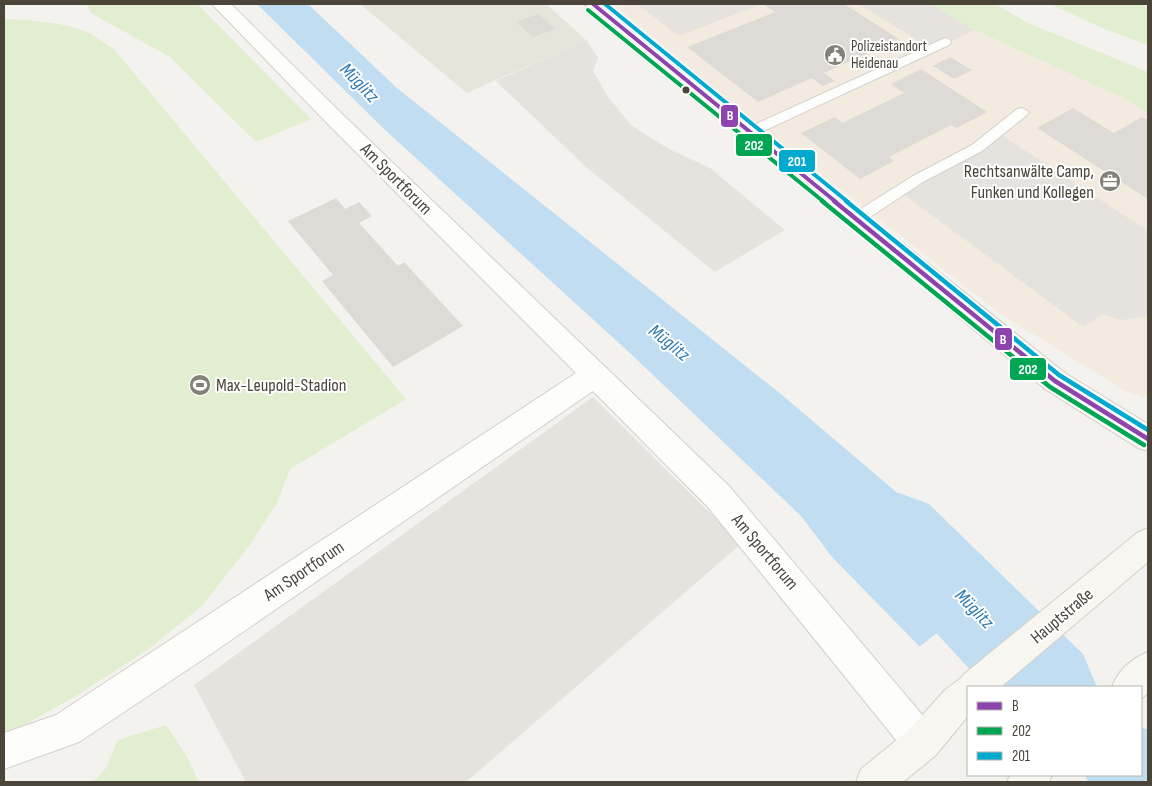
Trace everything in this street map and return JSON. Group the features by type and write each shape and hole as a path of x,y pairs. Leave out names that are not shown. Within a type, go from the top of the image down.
{"main road":[{"path":"593,4 1056,381 1148,439"},
{"name":"Hauptstraße","path":"977,686 1148,543"},
{"name":"Hauptstraße","path":"874,782 922,742 967,694"}],"street":[{"name":"Am Sportforum","path":"221,4 295,80 718,496 922,742"},
{"name":"Am Sportforum","path":"4,751 66,729 201,641 594,375"}],"lane":[{"path":"750,132 945,42"},
{"path":"856,219 918,179 978,148 1022,112"}],"shaded area":[{"path":"360,4 546,4 586,40 467,93"},
{"path":"613,4 930,4 975,30 1121,97 1148,113 1148,399 1125,391 999,313 783,144"},
{"path":"637,4 762,4 679,36"},
{"path":"859,4 930,4 975,30 933,50"},
{"path":"586,40 598,58 593,71 608,97 631,125 667,148 710,168 785,230 715,272 586,167 496,81"},
{"path":"1002,135 1148,231 1148,316 1122,320 1102,315 1083,327 899,191"},
{"path":"593,397 741,544 466,782 246,782 194,685"}],"green space":[{"path":"86,4 197,4 311,119 256,142 170,57 91,13"},
{"path":"930,4 995,4 1028,23 1148,72 1148,113 1121,97 975,30"},
{"path":"1050,4 1139,4 1148,7 1148,45 1107,30"},
{"name":"Max-Leupold-Stadion","path":"4,19 69,26 89,33 113,48 406,399 290,469 277,503 249,546 202,606 147,650 76,696 4,736"},
{"path":"166,725 186,755 199,782 93,782 106,768 118,740"}],"water":[{"path":"257,4 308,4 397,88 782,395 1001,581 920,647 832,557 801,516 631,354 383,128"}],"pier":[{"path":"1003,580 1003,583 922,649 918,648"}],"building":[{"path":"763,4 844,4 899,39 824,73 835,81 822,86 812,78 758,102 687,47 775,12"},
{"path":"538,14 555,29 533,37 516,22"},
{"path":"950,57 972,70 954,79 933,66"},
{"path":"921,69 987,112 957,128 951,125 889,157 894,161 860,179 801,133 835,117 842,123 904,93 891,84"},
{"path":"1073,108 1114,133 1142,117 1148,120 1148,199 1037,128"},
{"path":"336,198 345,209 359,202 372,216 359,223 398,266 404,262 463,326 393,367 322,281 333,275 288,221"}],"waterway":[{"name":"Müglitz","path":"899,532 1049,686"},
{"name":"Müglitz","path":"1136,776 1143,782"}],"transit line":[{"name":"B","path":"593,4 1055,381 1148,439"},
{"name":"201","path":"605,4 1059,375 1148,430"},
{"name":"202","path":"588,10 1050,387 1144,445"}],"place":[{"name":"Polizeistandort Heidenau","path":"835,55"},
{"name":"Rechtsanwälte Camp, Funken und Kollegen","path":"1110,181"},
{"name":"Max-Leupold-Stadion","path":"200,385"}]}
